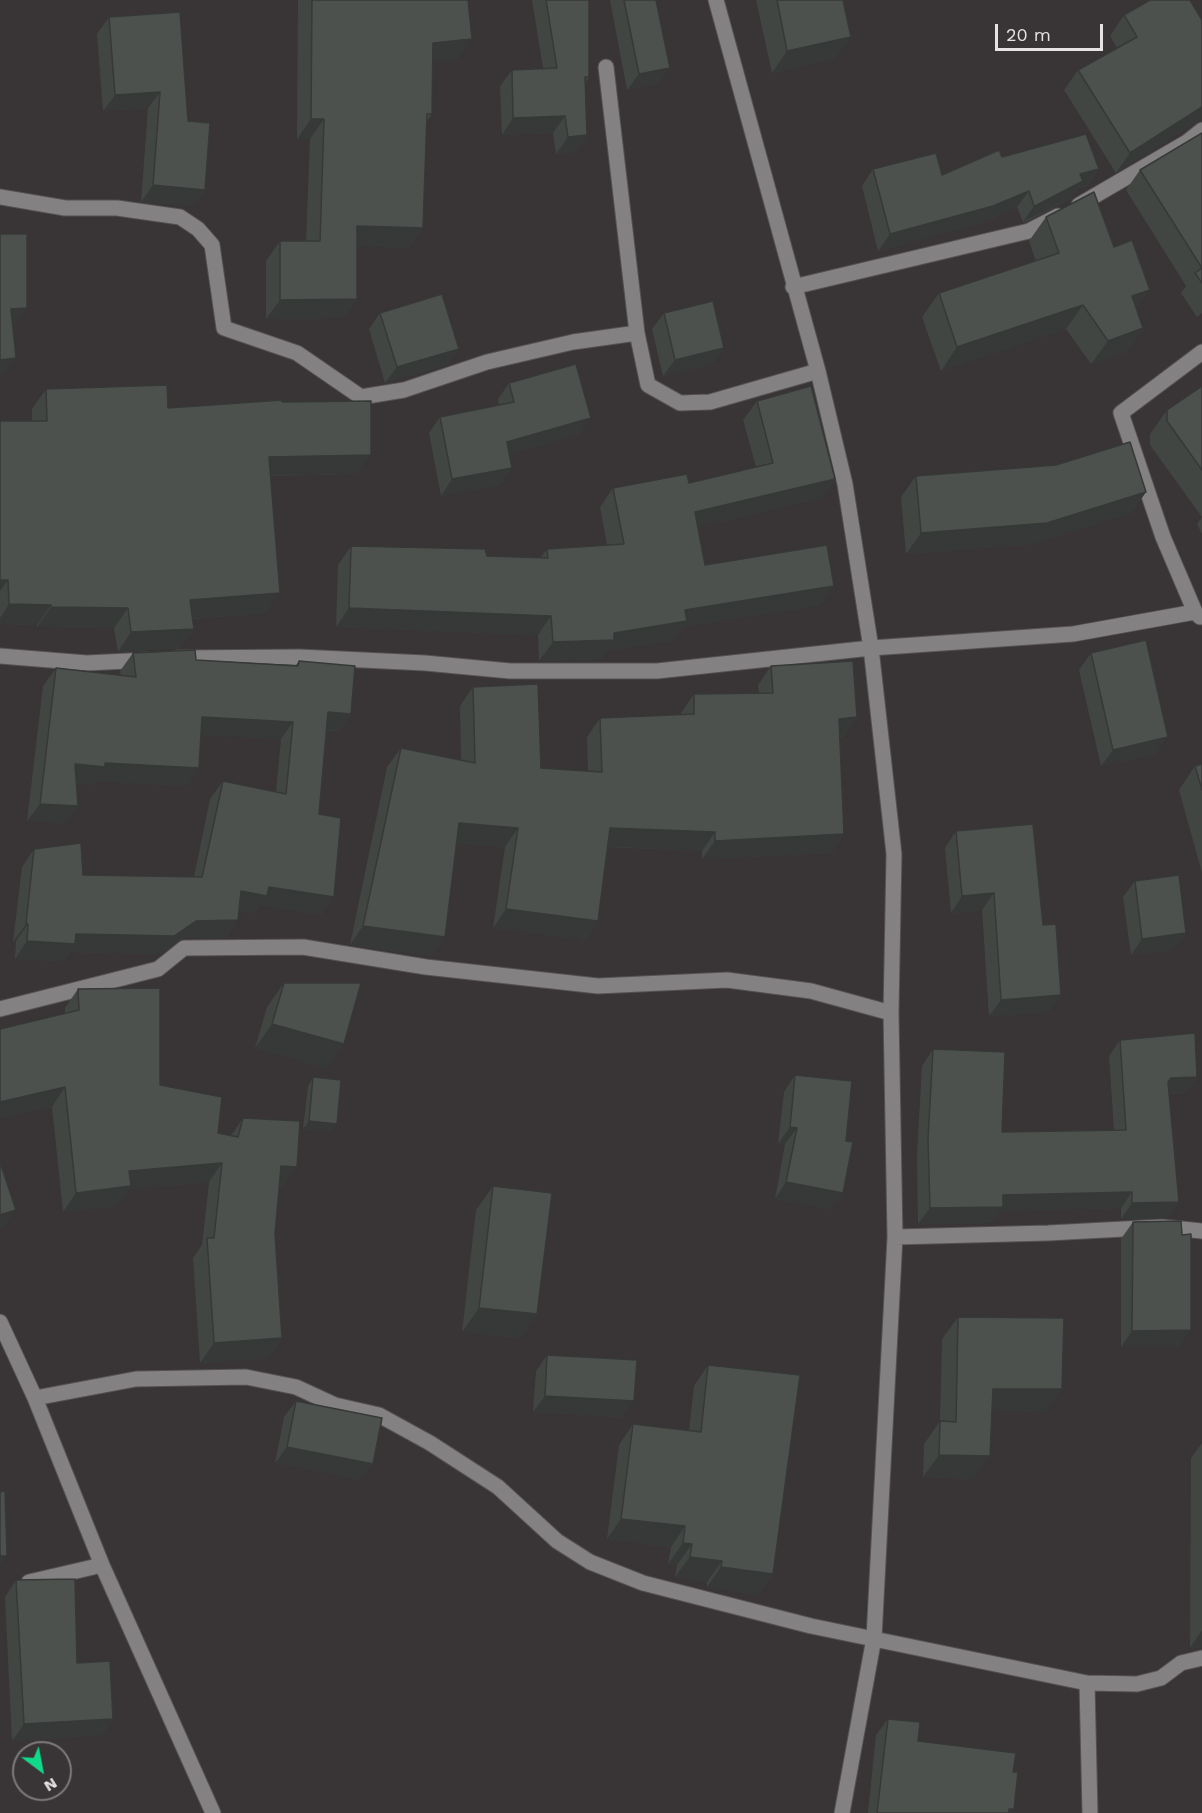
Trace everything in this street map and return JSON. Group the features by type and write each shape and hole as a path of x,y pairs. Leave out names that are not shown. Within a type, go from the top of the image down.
{"street":[{"path":"716,0 793,287 818,370 845,484 871,648 894,854 891,1013 895,1237 874,1638 842,1813"},
{"path":"606,67 637,333 648,385 680,403 710,402 818,370"},
{"path":"793,287 1029,231 1107,190 1202,130"},
{"path":"0,197 64,208 117,208 180,217 198,229 212,245 224,328 297,353 361,396 404,390 487,362 573,342 637,333"},
{"path":"0,656 87,663 202,657 300,657 426,663 510,671 657,671 871,648 1073,634 1199,615 1163,537 1121,413 1202,352"},
{"path":"0,1009 158,969 184,948 303,947 426,967 598,986 727,980 811,991 891,1013"},
{"path":"895,1237 1162,1227 1202,1231"},
{"path":"0,1322 35,1398 102,1565 213,1813"},
{"path":"35,1398 136,1379 246,1377 296,1387 335,1405 379,1415 430,1443 498,1488 556,1541 590,1562 643,1583 811,1626 1087,1683 1137,1684 1161,1678 1181,1663 1202,1658"},
{"path":"29,1581 102,1565"},
{"path":"1087,1683 1090,1813"}],"building":[{"path":"312,0 468,0 472,39 433,43 432,114 427,114 423,228 357,226 357,299 280,300 280,241 320,241 324,119 311,119"},
{"path":"546,0 589,0 589,77 585,77 587,135 568,137 565,116 513,118 512,70 557,68"},
{"path":"624,0 656,0 670,68 639,74"},
{"path":"777,0 843,0 851,37 787,51"},
{"path":"1150,0 1190,0 1202,20 1202,107 1130,153 1078,70 1137,37 1124,15"},
{"path":"180,12 188,121 210,123 205,190 153,185 160,92 115,95 109,17"},
{"path":"1202,133 1202,268 1140,170"},
{"path":"1086,134 1099,169 1080,174 1083,181 1037,205 1034,206 1029,191 993,206 890,234 873,169 936,153 942,175 999,150 1002,157"},
{"path":"1094,192 1114,247 1132,240 1150,290 1132,296 1143,328 1108,341 1083,305 957,347 939,293 1059,253 1046,217"},
{"path":"0,234 27,234 27,308 11,309 16,358 0,360"},
{"path":"1202,268 1202,283 1195,273"},
{"path":"442,294 459,349 397,367 380,313"},
{"path":"713,301 724,348 675,360 664,313"},
{"path":"576,364 591,418 507,442 512,468 452,479 440,417 514,402 509,383"},
{"path":"167,385 168,408 282,400 282,402 371,401 371,455 269,457 280,593 190,600 194,629 131,632 128,608 9,604 8,580 0,580 0,421 47,421 46,389"},
{"path":"811,386 835,479 695,512 705,565 827,545 834,586 685,610 687,621 614,633 614,640 553,642 551,616 349,608 351,546 485,549 487,556 548,558 547,549 624,544 613,488 687,474 689,483 773,463 757,401"},
{"path":"1202,386 1202,470 1167,421 1167,410"},
{"path":"1130,442 1146,492 1047,523 921,533 916,476 1056,465"},
{"path":"1146,640 1168,737 1113,750 1091,653"},
{"path":"195,650 196,660 298,666 299,661 355,666 351,714 328,712 319,814 341,818 334,897 269,887 267,896 241,891 238,920 196,921 174,936 76,934 75,944 27,941 28,924 26,924 34,849 81,843 83,875 202,877 223,781 286,794 293,722 202,717 199,768 105,763 105,767 75,764 78,806 40,804 56,668 136,677 133,653"},
{"path":"853,661 857,717 839,719 844,834 715,841 715,832 610,828 598,921 506,909 518,828 459,823 445,937 363,926 401,748 475,763 473,687 538,684 541,768 602,772 600,718 694,714 694,694 773,693 771,666"},
{"path":"1202,764 1202,790 1195,766"},
{"path":"1033,824 1043,925 1056,924 1061,995 1001,1000 994,893 962,896 956,831"},
{"path":"1179,875 1186,933 1142,939 1135,881"},
{"path":"284,983 361,983 344,1044 272,1024"},
{"path":"160,988 160,1085 222,1097 218,1133 238,1137 243,1118 300,1121 297,1167 281,1166 275,1234 282,1338 214,1343 207,1238 214,1238 222,1163 129,1171 131,1186 76,1193 65,1087 0,1102 0,1029 79,1010 78,989"},
{"path":"1195,1033 1197,1077 1171,1078 1168,1082 1179,1202 1132,1203 1132,1192 1003,1195 1003,1207 930,1208 928,1139 933,1049 1005,1052 1002,1132 1126,1130 1120,1040"},
{"path":"795,1075 852,1081 846,1141 853,1142 843,1193 786,1182 797,1128 790,1127"},
{"path":"313,1077 341,1080 337,1124 309,1121"},
{"path":"0,1162 16,1210 0,1215"},
{"path":"493,1186 552,1193 537,1314 479,1308"},
{"path":"1181,1221 1182,1235 1191,1234 1191,1330 1132,1331 1133,1222"},
{"path":"958,1317 1064,1318 1062,1389 993,1389 990,1456 939,1455 940,1421 956,1422"},
{"path":"547,1355 637,1360 634,1401 545,1396"},
{"path":"708,1365 800,1375 773,1574 721,1567 722,1561 690,1557 692,1544 683,1543 685,1526 621,1519 633,1424 701,1432"},
{"path":"296,1401 382,1418 373,1464 287,1447"},
{"path":"5,1491 7,1556 0,1556 0,1492"},
{"path":"75,1579 77,1663 110,1661 113,1719 24,1724 16,1580"},
{"path":"888,1719 920,1722 918,1741 1016,1753 1013,1772 1018,1772 1014,1809 1009,1809 1009,1813 877,1813"}]}
